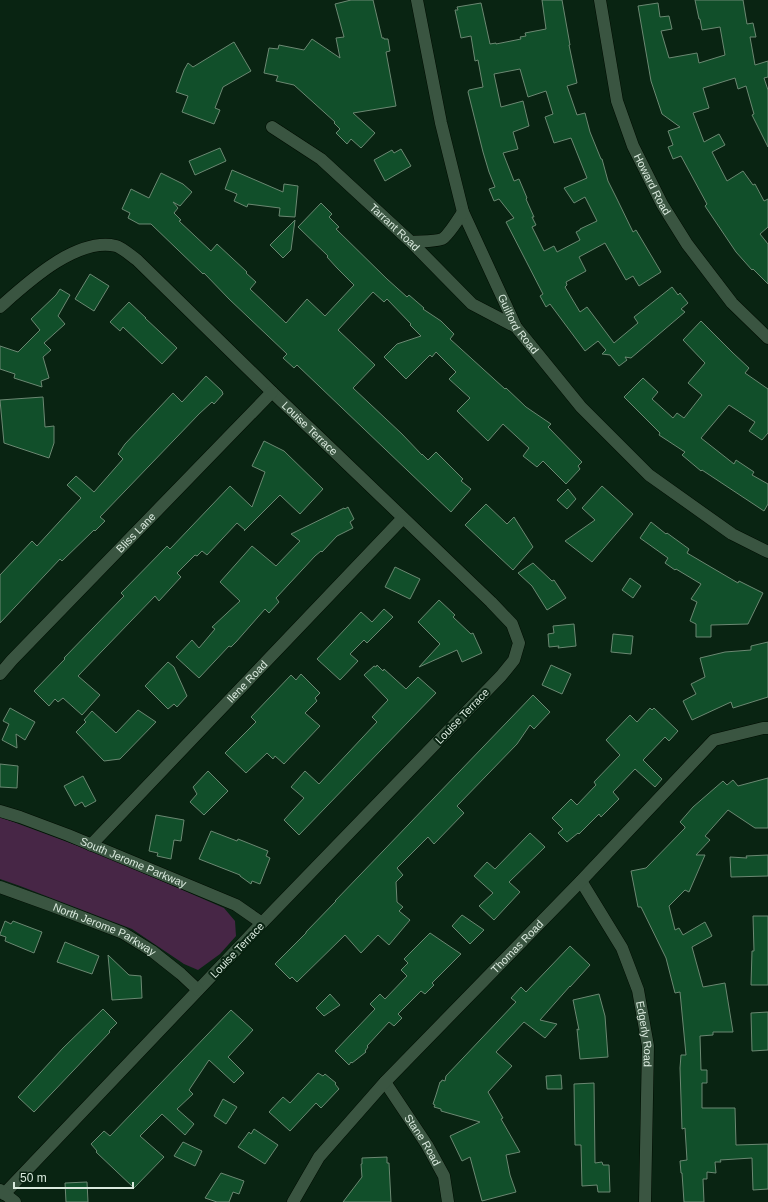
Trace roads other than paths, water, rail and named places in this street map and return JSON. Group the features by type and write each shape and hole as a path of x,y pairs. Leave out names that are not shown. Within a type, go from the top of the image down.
{"street":[{"name":"Guilford Road","path":"417,0 441,123 463,212 516,327 581,407 649,475 732,534 768,552"},
{"name":"Howard Road","path":"600,0 617,100 633,146 662,204 687,244 732,302 768,338"},
{"name":"Tarrant Road","path":"272,127 321,159 410,242 472,304 516,327"},
{"path":"410,242 430,241 443,238 463,212"},
{"name":"Louise Terrace","path":"0,307 30,281 63,258 80,249 100,246 117,246 137,260 491,602 512,624 519,643 514,660 500,676 2,1192"},
{"name":"Bliss Lane","path":"0,674 272,392"},
{"name":"Ilene Road","path":"91,845 403,518"},
{"name":"Thomas Road","path":"293,1202 319,1157 384,1082 581,881 714,740 768,728"},
{"name":"South Jerome Parkway","path":"0,812 20,817 236,905 262,924"},
{"name":"Edgerly Road","path":"581,881 622,948 638,990 648,1046 645,1202"},
{"name":"North Jerome Parkway","path":"0,887 123,933 152,951 181,974 198,990"},
{"name":"Stane Road","path":"384,1082 427,1145 444,1176 448,1202"},
{"path":"2,1192 15,1202"}]}
